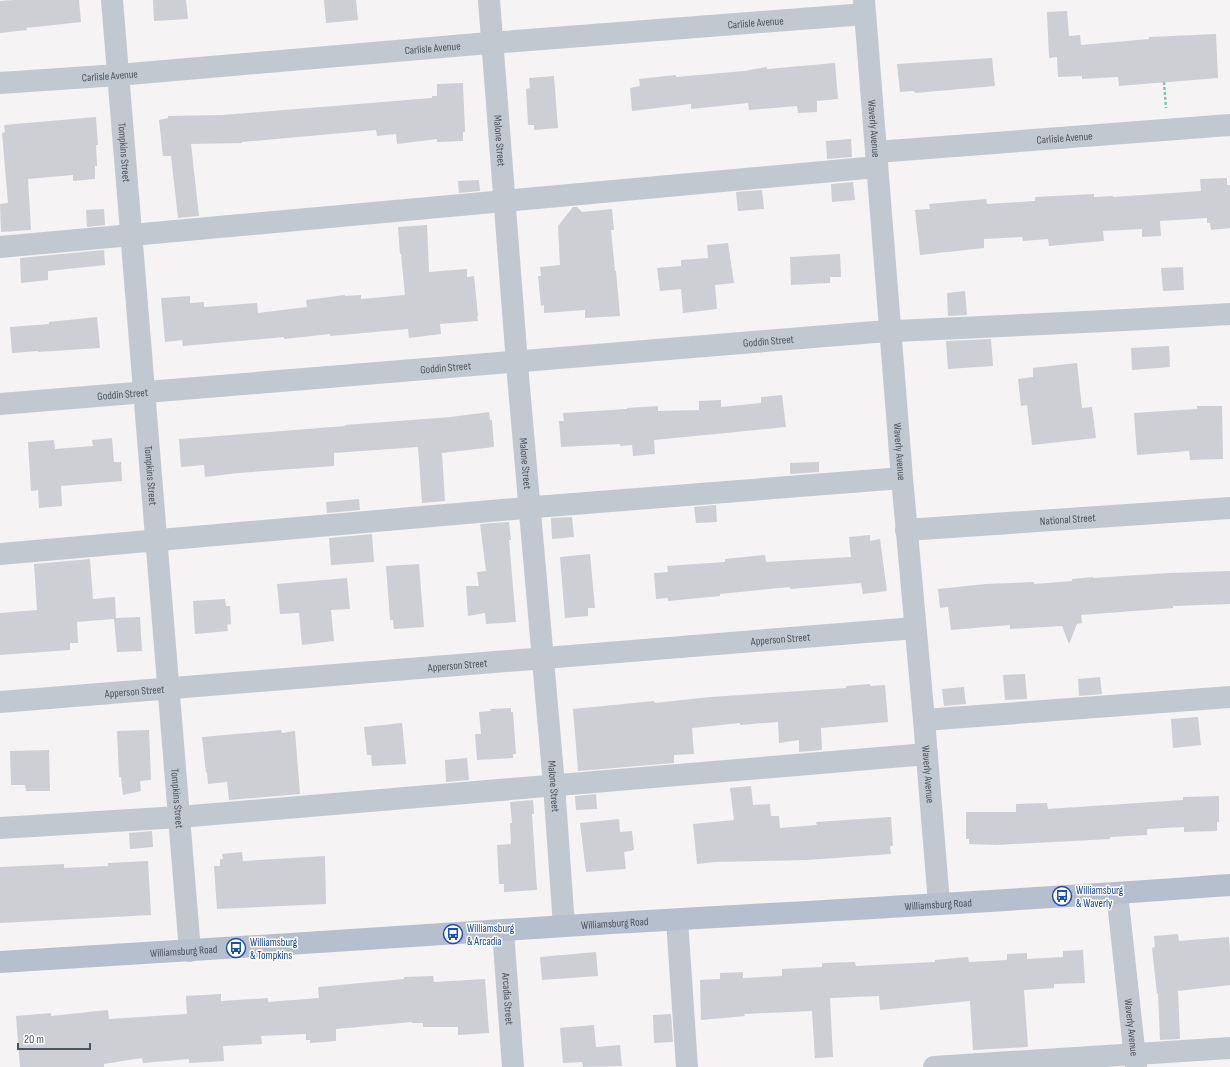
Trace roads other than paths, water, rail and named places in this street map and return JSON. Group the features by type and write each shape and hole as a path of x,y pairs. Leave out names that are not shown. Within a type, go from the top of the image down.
{"main road":[{"name":"Williamsburg Road","path":"0,962 1230,885"}],"street":[{"name":"Tompkins Street","path":"112,0 130,235 157,541 190,951"},
{"name":"Malone Street","path":"488,0 517,361 554,785 564,926"},
{"name":"Carlisle Avenue","path":"0,83 118,75 492,43 865,7"},
{"name":"Waverly Avenue","path":"865,7 906,530 939,903"},
{"name":"Carlisle Avenue","path":"0,247 505,201 876,159 1230,125"},
{"name":"Goddin Street","path":"0,404 890,331 1118,321 1230,314"},
{"path":"0,554 530,508 902,478"},
{"name":"National Street","path":"906,530 1230,508"},
{"name":"Apperson Street","path":"0,702 915,628"},
{"path":"924,720 1230,697"},
{"path":"0,828 179,817 927,754"},
{"name":"Waverly Avenue","path":"1117,893 1135,1060"},
{"path":"677,920 687,1067"},
{"name":"Arcadia Street","path":"503,931 513,1067"},
{"path":"934,1067 1135,1060 1230,1048"}],"place":[{"name":"Williamsburg & Waverly","path":"1062,896"},
{"name":"Williamsburg & Arcadia","path":"453,934"},
{"name":"Williamsburg & Tompkins","path":"236,948"}]}
